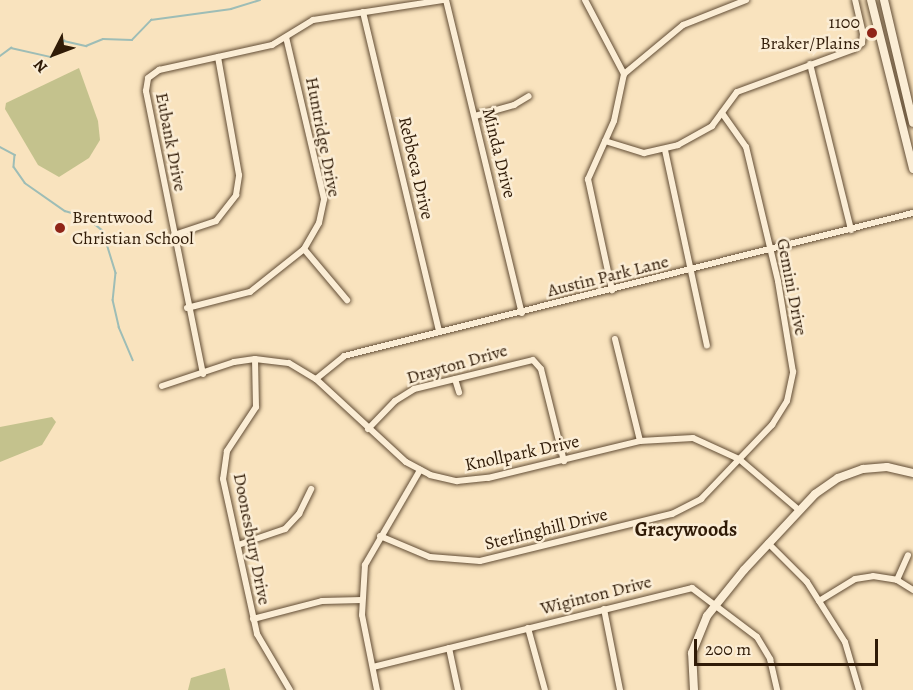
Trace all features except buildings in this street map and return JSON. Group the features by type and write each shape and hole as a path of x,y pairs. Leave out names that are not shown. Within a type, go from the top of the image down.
{"main road":[{"path":"871,0 913,169"},
{"path":"884,0 913,123"},
{"path":"898,116 911,113"}],"street":[{"name":"Eubank Drive","path":"203,374 187,308 147,81 159,70 258,50 286,37 313,20 445,0"},
{"name":"Minda Drive","path":"445,0 522,313"},
{"path":"585,0 624,74"},
{"path":"612,290 588,179 614,121 624,74 683,25 746,0"},
{"path":"605,141 633,152 664,150 702,134 737,92 862,43 855,0"},
{"name":"Rebbeca Drive","path":"363,12 439,332"},
{"name":"Huntridge Drive","path":"187,308 250,292 304,249 319,224 324,199 286,37"},
{"path":"174,235 216,220 227,211 236,195 239,175 218,57"},
{"path":"810,64 851,230"},
{"path":"475,116 514,105 529,96"},
{"name":"Gemini Drive","path":"722,112 746,147 771,249 793,372 791,388 772,425 739,459"},
{"path":"664,150 693,270 707,346"},
{"name":"Austin Park Lane","path":"316,379 344,356 913,213"},
{"path":"304,249 347,300"},
{"path":"615,339 639,441"},
{"name":"Knollpark Drive","path":"162,386 255,359 289,363 316,379 368,429 420,470 443,479 471,481 639,441 693,438 739,459 799,510"},
{"name":"Doonesbury Drive","path":"255,359 256,407 231,443 223,471 260,643 290,690"},
{"name":"Drayton Drive","path":"368,429 404,394 523,361 538,364 564,460"},
{"path":"455,379 459,392"},
{"name":"Sterlinghill Drive","path":"380,536 412,552 449,561 496,558 672,514 701,498 739,459"},
{"path":"694,690 691,667 696,638 716,603 799,510 826,485 852,473 887,467 913,473"},
{"path":"377,690 364,634 362,600 365,565 420,470"},
{"path":"238,545 285,529 299,514 311,489"},
{"path":"768,543 798,572 845,642 859,690"},
{"path":"897,580 908,555"},
{"path":"819,601 863,577 897,580 913,590"},
{"name":"Wiginton Drive","path":"373,667 685,588 699,590 763,645 777,690"},
{"path":"253,619 322,601 362,600"},
{"path":"603,609 620,690"},
{"path":"528,628 545,690"},
{"path":"448,648 458,690"}],"shaded area":[{"path":"79,68 98,121 100,140 89,158 59,177 38,165 5,109 6,103"},
{"path":"52,417 56,422 42,445 0,462 0,427"},
{"path":"225,668 230,690 188,690 191,678"}],"waterway":[{"path":"0,56 11,48 51,57 64,41 86,46 103,39 132,40 151,20 231,9 260,0"},
{"path":"0,147 15,155 14,167 25,183 65,211 86,217 103,231 116,273 113,300 119,327 133,360"}],"place":[{"name":"1100 Braker/Plains","path":"872,33"},
{"name":"Brentwood Christian School","path":"60,228"}],"district":[{"name":"Gracywoods","path":"686,529"}]}
